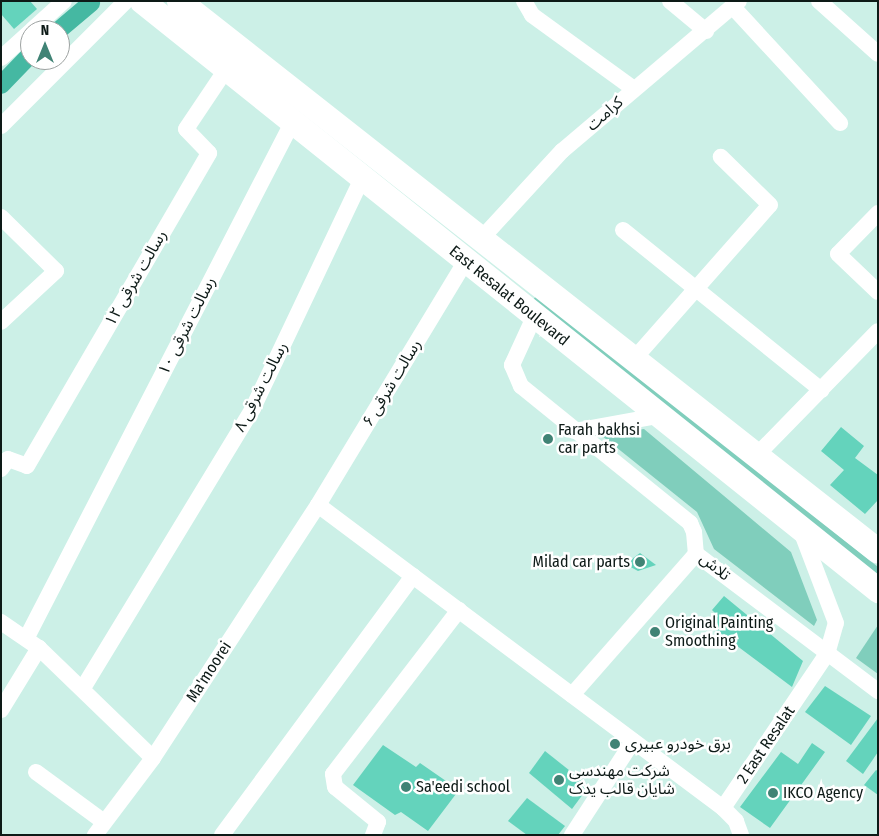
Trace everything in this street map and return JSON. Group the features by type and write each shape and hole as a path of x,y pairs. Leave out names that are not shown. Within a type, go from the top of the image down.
{"main road":[{"name":"East Resalat Boulevard","path":"142,1 235,60 481,239 878,551"},
{"name":"East Resalat Boulevard","path":"179,1 293,120 657,416 878,590"}],"street":[{"path":"43,20 64,1"},
{"path":"1,126 126,1"},
{"path":"524,1 532,15 634,89"},
{"path":"670,1 706,31"},
{"path":"819,1 878,54"},
{"path":"736,4 840,123"},
{"name":"کرامت","path":"481,239 562,151 736,4"},
{"path":"1,58 20,41"},
{"name":"رسالت شرقی ۱۲","path":"1,469 8,459 27,466 209,153 186,129 235,60"},
{"name":"رسالت شرقی ۱۰","path":"26,637 293,120"},
{"path":"634,359 770,205 721,157"},
{"name":"رسالت شرقی ۸","path":"84,688 253,408 362,178"},
{"path":"878,213 838,254 878,292"},
{"path":"1,217 56,271 1,322"},
{"path":"623,230 821,390"},
{"name":"رسالت شرقی ۶","path":"318,505 466,261"},
{"name":"تلاش","path":"534,317 514,357 512,373 521,386 574,431 690,523 694,532 696,554 878,691"},
{"path":"757,455 878,331"},
{"path":"574,431 657,416"},
{"path":"318,505 723,808 736,821 741,835"},
{"name":"Ma'moorei","path":"97,832 153,758 318,505"},
{"name":"2 East Resalat","path":"723,808 827,654 836,624 800,529"},
{"path":"572,695 696,554"},
{"path":"222,835 414,576"},
{"path":"373,835 378,822 335,787 334,774 459,610"},
{"path":"1,622 26,637 84,688 153,758"},
{"path":"1,710 39,648"},
{"path":"572,835 633,741"},
{"path":"36,772 97,832"}],"green space":[{"path":"537,295 878,567 878,577 531,302"},
{"path":"644,429 791,552 817,620 814,626 714,549 697,512 601,435"},
{"path":"878,625 878,674 856,658"}],"building":[{"path":"1,1 30,1 37,9 24,20 20,20 20,24 14,29 1,14"},
{"path":"841,427 864,446 855,458 878,475 878,500 865,514 830,485 844,470 821,451"},
{"name":"Milad car parts","path":"640,553 656,565 638,571 625,564"},
{"path":"724,596 803,661 792,687 709,625 718,616 712,610"},
{"path":"825,686 871,716 851,745 805,712"},
{"path":"878,718 878,752 863,774 846,761"},
{"name":"IKCO Agency","path":"812,743 825,752 770,828 740,807 781,752 798,764"},
{"name":"Sa'eedi school","path":"383,745 416,767 420,763 459,790 428,831 401,812 395,815 353,785"},
{"name":"شرکت مهندسی شایان قالب یدک","path":"545,751 589,786 572,809 529,773"},
{"path":"876,770 878,771 878,795 864,785"},
{"path":"527,798 565,826 558,835 527,835 508,821"}],"waterway":[{"path":"70,21 91,3"},
{"path":"1,85 20,65"}],"place":[{"name":"Farah bakhsi car parts","path":"548,439"},
{"name":"Milad car parts","path":"640,562"},
{"name":"Original Painting Smoothing","path":"655,632"},
{"name":"برق خودرو عبیری","path":"615,744"},
{"name":"شرکت مهندسی شایان قالب یدک","path":"559,780"},
{"name":"Sa'eedi school","path":"406,787"},
{"name":"IKCO Agency","path":"773,793"}]}
